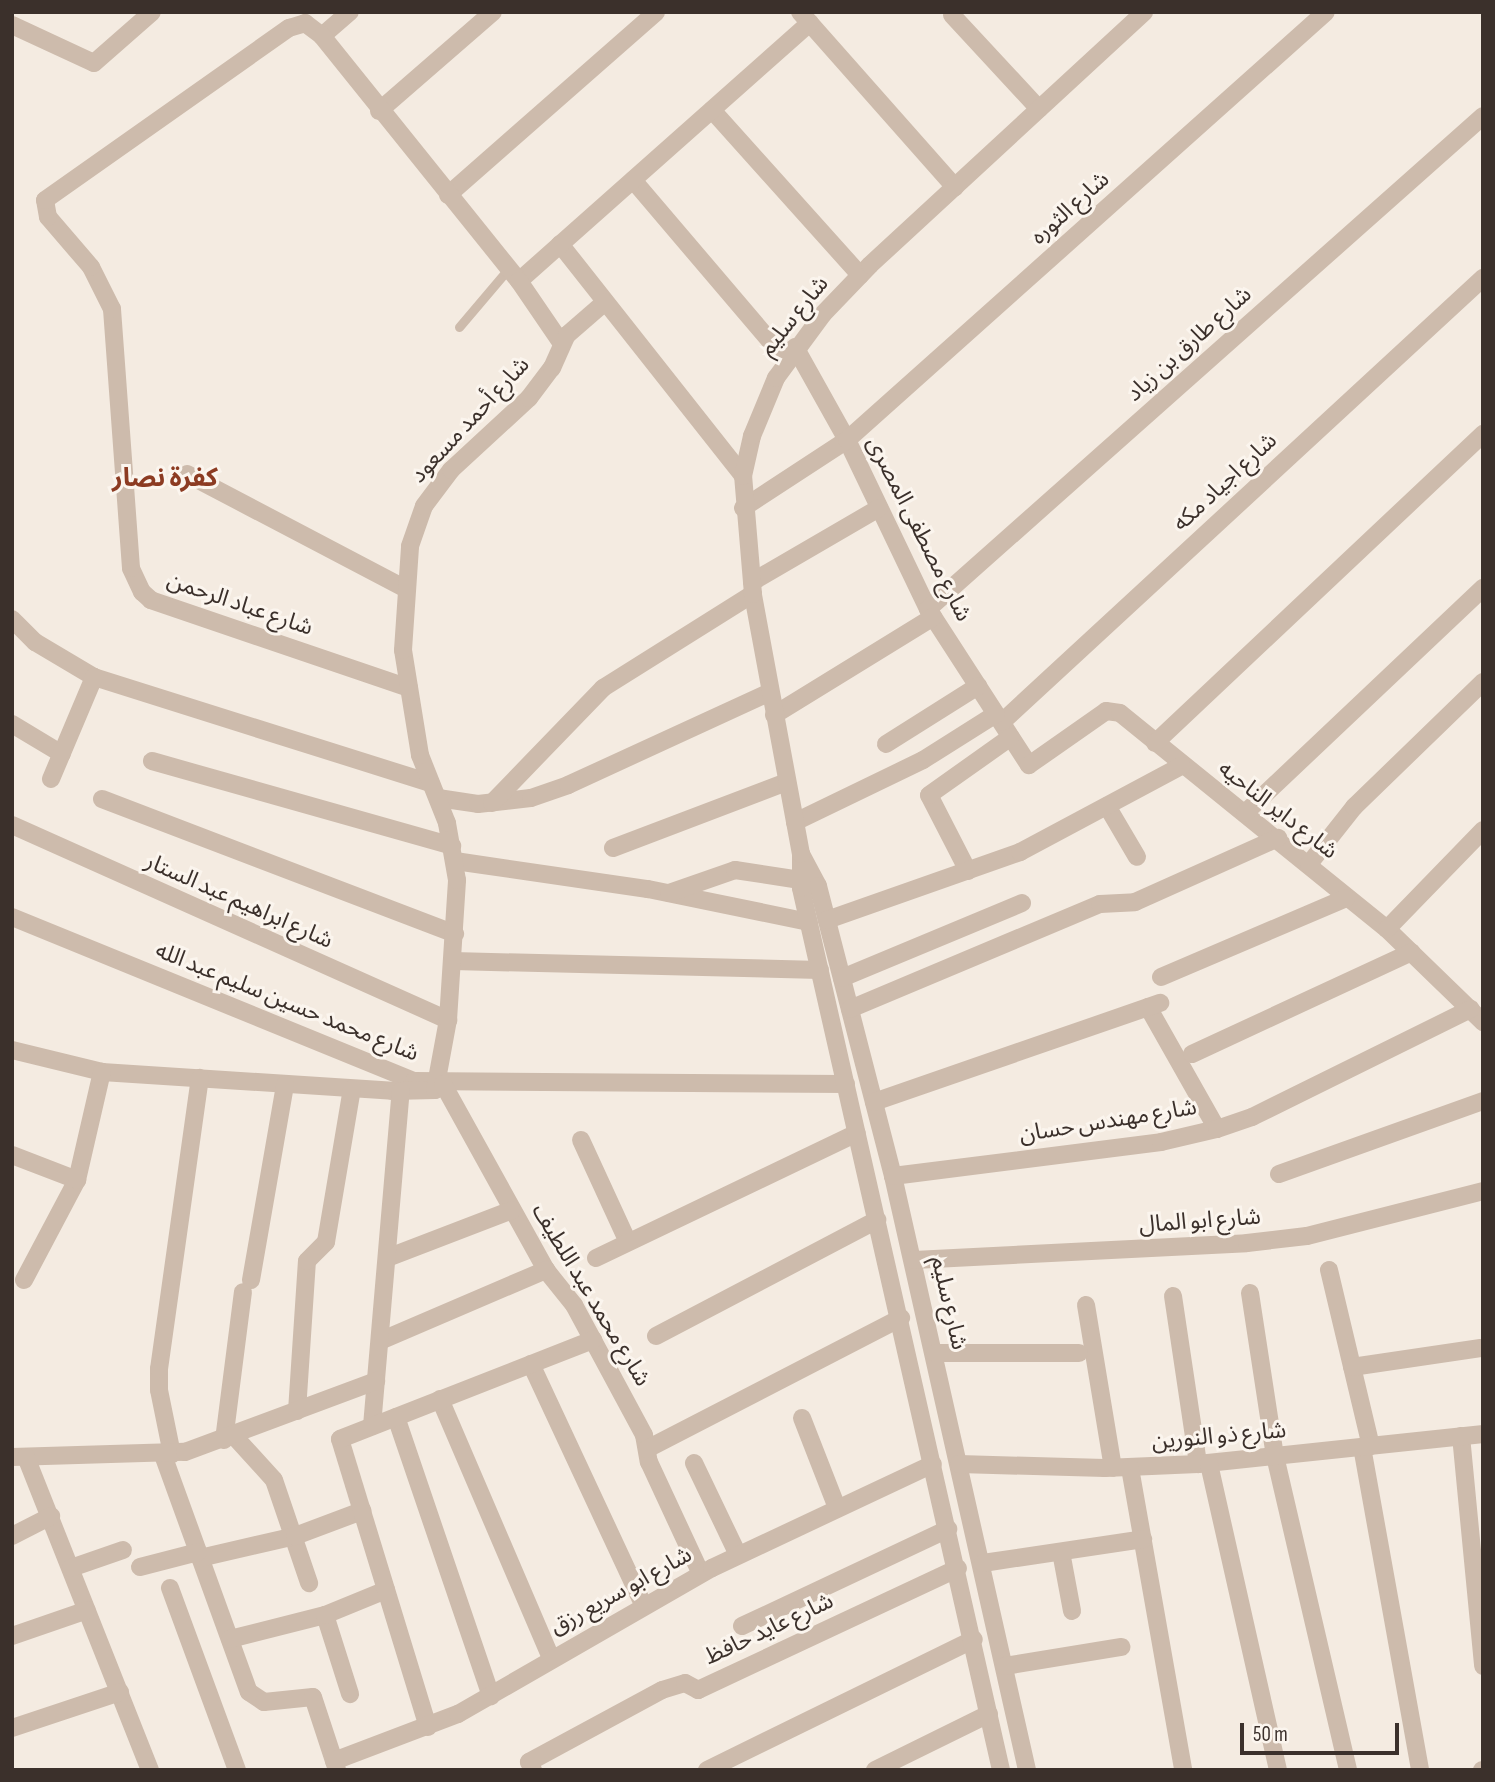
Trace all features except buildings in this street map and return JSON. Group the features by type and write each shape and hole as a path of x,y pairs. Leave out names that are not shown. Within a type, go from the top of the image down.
{"street":[{"path":"12,25 94,63 152,12"},
{"path":"322,36 350,12"},
{"path":"379,111 493,12"},
{"path":"448,195 656,12"},
{"name":"شارع سليم","path":"1027,1770 983,1563 894,1176 842,978 800,880 801,853 752,588 743,508 743,476 762,406 791,354 860,275 1144,12"},
{"name":"شارع الثوره","path":"743,508 847,440 1326,12"},
{"path":"952,15 1039,109"},
{"path":"302,18 322,36 379,111 514,274 562,344"},
{"name":"شارع عباد الرحمن","path":"302,18 50,192 45,200 48,217 91,267 112,309 131,568 142,592 151,600 409,688"},
{"path":"514,274 559,244 712,110 805,18 955,187"},
{"path":"712,110 860,275"},
{"name":"شارع طارق بن زياد","path":"774,715 931,613 1483,116"},
{"name":"شارع مصطفى المصرى","path":"632,180 791,354 847,440 931,613 1029,765"},
{"path":"559,244 743,476"},
{"name":"شارع اجياد مكه","path":"1003,724 1483,278"},
{"name":"شارع أحمد مسعود","path":"441,1084 455,934 453,853 435,791 420,755 403,650 404,588 410,546 424,506 451,470 544,381 562,344 606,302"},
{"path":"1155,743 1483,434"},
{"path":"187,474 404,588"},
{"path":"492,803 603,688 752,588 879,508"},
{"path":"1245,813 1483,588"},
{"path":"12,619 54,655 94,677 435,791 492,803 531,798 568,785 770,692"},
{"path":"51,779 94,677"},
{"path":"1309,864 1354,807 1483,682"},
{"path":"886,744 978,686"},
{"name":"شارع داير الناحيه","path":"1029,765 1112,709 1181,766 1278,838 1346,898 1387,929 1477,1015"},
{"path":"12,724 62,754"},
{"path":"968,871 929,795 1003,724"},
{"path":"795,822 1003,724"},
{"path":"152,761 453,853 818,921 1020,852 1181,766"},
{"path":"613,848 787,782"},
{"path":"102,799 455,934"},
{"path":"1107,806 1137,857"},
{"name":"شارع ابراهيم عبد الستار","path":"12,825 448,1020"},
{"path":"1387,929 1483,830"},
{"path":"850,1009 1100,904 1135,902 1278,838"},
{"name":"شارع سليم","path":"801,853 815,877 820,970 958,1568 1001,1770"},
{"path":"669,893 735,870 800,880"},
{"path":"1161,977 1346,898"},
{"path":"842,978 1022,903"},
{"name":"شارع محمد حسين سليم عبد الله","path":"12,917 414,1081 441,1084 476,1080 846,1084"},
{"path":"1192,1054 1412,952"},
{"path":"453,961 820,970"},
{"path":"874,1102 1154,1005 1217,1129"},
{"name":"شارع مهندس حسان","path":"894,1176 1161,1142 1217,1129 1252,1117 1477,1015"},
{"path":"12,1050 102,1072 425,1092 441,1084"},
{"path":"24,1280 77,1180 102,1072"},
{"path":"200,1078 159,1369 159,1390 168,1454 199,1555 248,1692 264,1702 313,1697 335,1765"},
{"path":"229,1438 247,1286 285,1084"},
{"name":"شارع محمد عبد اللطيف","path":"441,1084 547,1270 574,1305 593,1340 647,1449 701,1574"},
{"path":"297,1411 307,1261 326,1242 352,1089"},
{"path":"372,1426 401,1091"},
{"path":"1279,1174 1483,1101"},
{"path":"596,1258 858,1133"},
{"path":"580,1140 628,1242"},
{"path":"12,1155 77,1180"},
{"name":"شارع ابو المال","path":"914,1260 1247,1244 1307,1236 1483,1191"},
{"path":"387,1258 512,1210"},
{"path":"656,1336 877,1220"},
{"path":"380,1341 547,1270"},
{"path":"1329,1270 1352,1367 1367,1447 1420,1770"},
{"path":"1250,1293 1275,1457 1348,1770"},
{"path":"1173,1296 1203,1464 1278,1770"},
{"path":"1086,1305 1122,1468 1143,1539 1183,1770"},
{"path":"647,1449 901,1318"},
{"path":"428,1727 340,1439 593,1340"},
{"path":"1352,1367 1481,1348"},
{"path":"935,1353 1079,1353"},
{"path":"531,1364 644,1606"},
{"path":"150,1770 51,1516 19,1457 168,1454 229,1438 376,1381"},
{"path":"440,1399 551,1658"},
{"path":"396,1417 491,1696"},
{"path":"802,1418 837,1508"},
{"name":"شارع ذو النورين","path":"959,1464 1122,1468 1203,1464 1483,1434"},
{"path":"1461,1436 1483,1666"},
{"path":"229,1438 274,1480 309,1583"},
{"path":"694,1463 738,1555"},
{"name":"شارع ابو سريع رزق","path":"335,1765 428,1727 491,1696 551,1658 701,1574 933,1464"},
{"path":"140,1567 295,1536 362,1511"},
{"path":"12,1536 51,1516"},
{"path":"742,1626 948,1530"},
{"path":"983,1563 1143,1539"},
{"path":"71,1568 122,1550"},
{"path":"1061,1552 1072,1611"},
{"name":"شارع عايد حافظ","path":"531,1766 662,1690 685,1684 698,1690 958,1568"},
{"path":"170,1588 237,1770"},
{"path":"230,1639 325,1615 386,1590"},
{"path":"12,1636 87,1610"},
{"path":"325,1615 350,1694"},
{"path":"707,1770 974,1639"},
{"path":"1005,1666 1121,1647"},
{"path":"12,1728 120,1692"},
{"path":"875,1770 989,1714"}],"lane":[{"path":"459,327 514,274"}],"district":[{"name":"كفرة نصار","path":"165,479"}]}
